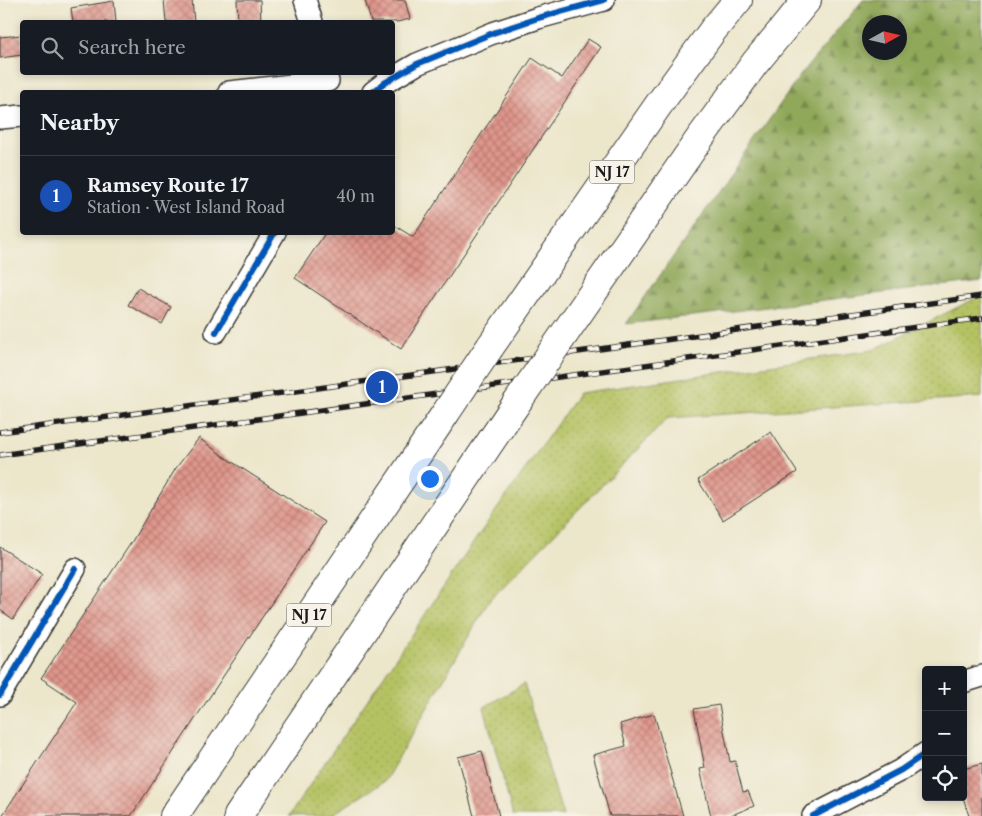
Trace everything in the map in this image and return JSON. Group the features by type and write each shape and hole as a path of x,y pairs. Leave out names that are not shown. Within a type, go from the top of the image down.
{"highway":[{"name":"NJ 17","path":"174,816 490,347 657,107 713,30 738,0"},
{"path":"238,816 516,404 700,138 755,63 807,0"},
{"path":"248,816 288,742"},
{"path":"168,816 204,772"}],"street":[{"path":"305,0 311,20"},
{"path":"376,90 417,64 493,33 538,18 604,0"},
{"path":"249,90 328,82"},
{"path":"0,118 20,116"},
{"path":"216,332 272,235"},
{"path":"0,695 75,569"},
{"path":"967,681 982,676"},
{"path":"813,816 901,770 922,756"}],"green space":[{"path":"863,0 982,0 982,281 626,324 802,73"},
{"path":"982,295 982,397 668,418 489,601 385,781 330,816 289,816 478,536 579,393 873,350"},
{"path":"524,684 563,816 513,816 484,707"}],"building":[{"path":"164,0 192,0 194,20 166,20"},
{"path":"237,0 260,0 261,20 238,20"},
{"path":"365,0 405,0 410,19 397,22 395,20 370,20"},
{"path":"114,1 116,20 73,20 71,8"},
{"path":"20,35 20,55 0,58 0,37"},
{"path":"588,39 601,47 401,349 295,278 324,235 395,235 395,226 413,237 532,58 562,78"},
{"path":"138,288 171,307 162,324 128,305"},
{"path":"771,432 797,472 723,520 698,480"},
{"path":"199,438 223,456 325,522 131,816 2,816 77,702 41,678 131,543 176,468"},
{"path":"0,547 42,574 13,619 0,610"},
{"path":"719,705 730,762 735,761 743,792 748,791 754,806 729,816 711,816 700,769 705,768 694,709"},
{"path":"654,714 683,816 610,816 593,755 626,746 620,724"},
{"path":"482,751 499,816 474,816 458,757"},
{"path":"982,764 982,816 969,816 964,801 967,801 967,768"}],"railway":[{"path":"0,432 982,296"},
{"path":"0,455 982,318"}],"cycle path":[{"path":"376,90 417,64 493,33 538,18 604,0"},
{"path":"216,332 273,235"},
{"path":"0,695 75,569"},
{"path":"813,816 901,770 922,756"}],"place":[{"name":"Ramsey Route 17","path":"382,387"}]}
